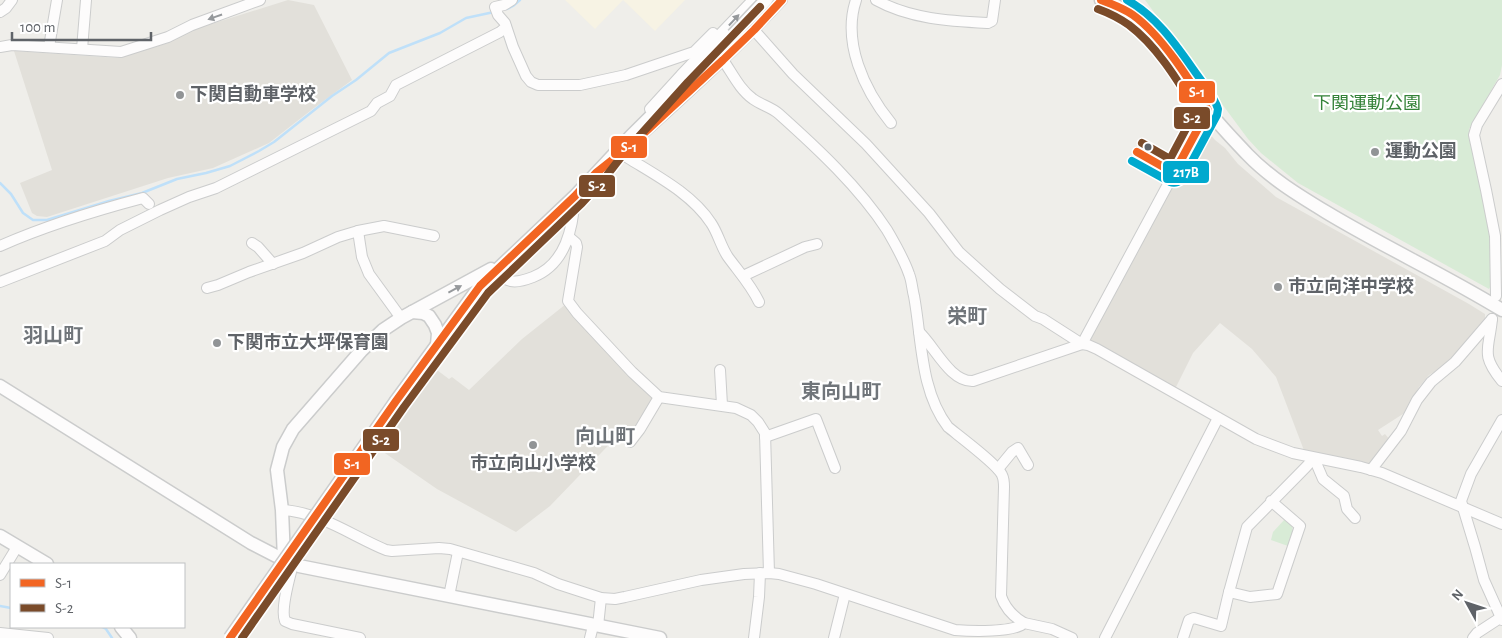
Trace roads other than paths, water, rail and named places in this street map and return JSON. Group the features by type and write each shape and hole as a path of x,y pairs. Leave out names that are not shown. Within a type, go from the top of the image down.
{"street":[{"path":"0,12 12,0"},
{"path":"50,48 57,0"},
{"path":"82,49 86,0"},
{"path":"0,47 12,45 121,52 168,37 192,25 260,0"},
{"path":"512,0 496,7 497,12 505,24 526,76 531,82 538,85 580,85 626,75 694,52 713,33 718,38"},
{"path":"596,173 617,146 681,75 753,0"},
{"path":"230,638 456,316 480,286 575,196 766,0"},
{"path":"596,173 630,146 723,60 782,0"},
{"path":"856,0 852,27 857,60 873,97 891,123"},
{"path":"879,1 896,9 929,18 988,23 992,21 995,0"},
{"path":"1101,0 1122,8 1136,17 1156,35 1208,110 1248,155 1285,188 1349,226 1498,304"},
{"path":"0,282 105,241 120,230 160,210 216,188 371,111 377,103 390,96 396,85 500,32 506,27"},
{"path":"754,30 793,74 866,144 929,213 947,238 966,258 1000,289 1035,316 1043,319 1082,344"},
{"path":"723,60 752,99 774,109 855,190 879,220 895,245 909,274 928,381 936,405 948,426 998,469 1003,476 1001,596 1009,611 1023,625"},
{"path":"1502,84 1477,125 1474,135 1495,236 1499,279 1498,304 1492,319 1486,350 1492,368 1502,381"},
{"path":"1082,344 1208,110"},
{"path":"622,152 628,158 680,192 700,210 711,222 727,255 754,290 760,302"},
{"path":"494,273 508,281 516,282 540,274 558,259 569,237 575,196"},
{"path":"0,246 47,226 112,206 143,198 149,204"},
{"path":"207,288 358,231 384,226 434,236"},
{"path":"358,231 362,257 369,273 406,315"},
{"path":"569,237 576,243 577,247 568,301 571,307 632,372 659,397 736,408 751,415 765,433 764,573 754,638"},
{"path":"252,243 273,264"},
{"path":"743,276 804,247 817,244"},
{"path":"360,638 285,621 283,616 289,562 277,470 280,455 287,438 312,406 361,351 383,330 406,315 506,261"},
{"path":"406,315 423,313 433,321 438,334 437,345"},
{"path":"1371,470 1401,431 1417,400 1431,382 1455,362 1492,319"},
{"path":"919,332 928,340 953,373 960,379 968,382 1082,344 1088,344 1172,390 1249,436 1269,445 1293,453 1371,470 1502,524"},
{"path":"720,370 722,405"},
{"path":"0,386 251,543 289,562 449,596 593,630 660,638"},
{"path":"630,442 659,397"},
{"path":"1105,638 1218,418"},
{"path":"765,436 816,419 835,468"},
{"path":"1474,638 1477,633 1494,620 1501,619 1484,580 1461,501 1471,474 1502,420"},
{"path":"998,469 1012,452 1018,448 1028,465"},
{"path":"1183,638 1189,620 1194,618 1221,626 1247,527 1314,458"},
{"path":"1314,458 1323,479 1344,496 1347,509 1355,518"},
{"path":"1229,592 1250,597 1277,594 1300,526 1271,501"},
{"path":"282,510 317,518 386,550 450,549 534,574 601,598 620,598 701,580 764,573 798,578 956,630 975,632 1023,625 1052,628 1072,638"},
{"path":"0,536 44,563"},
{"path":"0,575 17,546"},
{"path":"449,596 458,552"},
{"path":"834,638 845,594"},
{"path":"593,630 601,598"},
{"path":"1019,638 1023,625"},
{"path":"0,633 48,638"}],"waterway":[{"path":"507,9 520,0"},
{"path":"0,183 11,194 23,213 33,220 47,220 142,193 177,179 230,166 274,142 389,53 440,33 466,18 494,12"},
{"path":"0,606 10,608"},
{"path":"104,628 112,638"}],"place":[{"name":"下関自動車学校","path":"180,95"},
{"name":"運動公園","path":"1375,152"},
{"name":"市立向洋中学校","path":"1278,287"},
{"name":"下関市立大坪保育園","path":"217,343"},
{"name":"市立向山小学校","path":"533,445"}],"district":[{"name":"栄町","path":"967,317"},
{"name":"羽山町","path":"53,336"},
{"name":"東向山町","path":"841,392"},
{"name":"向山町","path":"605,437"}],"park label":[{"name":"下関運動公園","path":"1367,104"}]}
